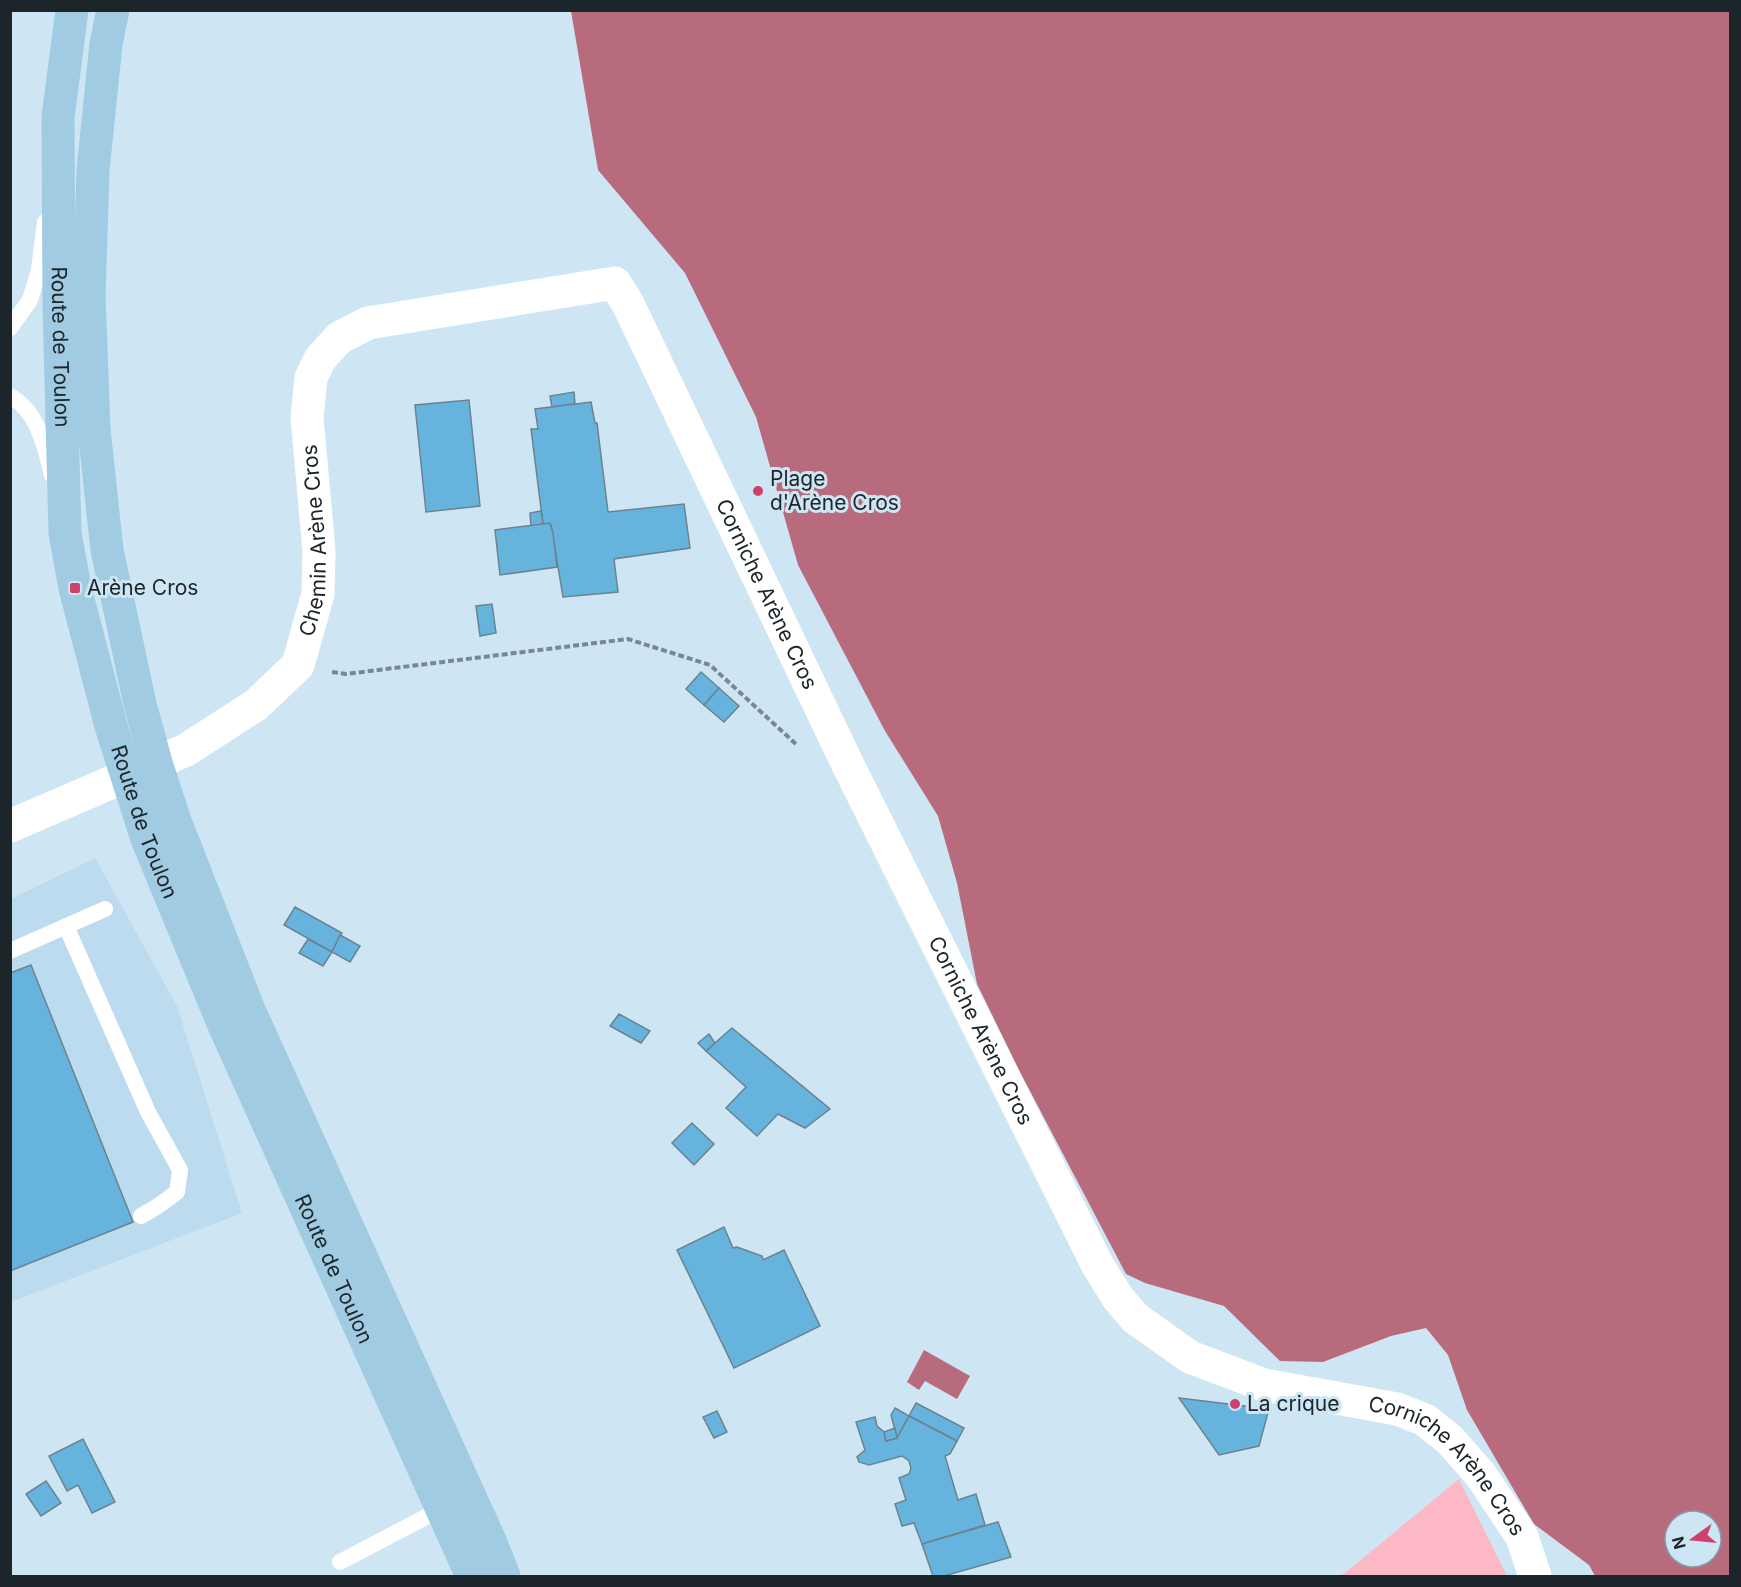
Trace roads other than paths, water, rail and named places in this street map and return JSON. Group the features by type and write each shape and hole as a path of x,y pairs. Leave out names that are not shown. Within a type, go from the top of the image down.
{"main road":[{"name":"Route de Toulon","path":"72,10 58,117 59,305 65,533 75,588 111,726 147,839 223,1023 472,1576"},
{"name":"Route de Toulon","path":"113,10 106,44 93,170 88,296 94,429 106,550 140,705 175,821 249,1010 504,1576"}],"street":[{"name":"Chemin Arène Cros","path":"10,826 186,750 256,705 298,665 318,594 319,551 307,417 311,378 320,359 339,338 368,323 615,283"},
{"name":"Corniche Arène Cros","path":"615,283 628,304 853,775 1092,1255 1118,1298 1135,1318 1190,1357 1264,1385 1397,1410 1425,1420 1450,1440 1480,1474 1522,1537 1535,1576"}],"lane":[{"path":"10,328 30,300 39,270 58,117"},
{"path":"10,396 36,422 46,450 65,533"},
{"path":"10,951 105,909"},
{"path":"66,926 148,1112 180,1170 177,1192 141,1216"},
{"path":"340,1562 441,1509"}],"place":[{"name":"Plage d'Arène Cros","path":"758,491"},
{"name":"Arène Cros","path":"75,588"},
{"name":"La crique","path":"1235,1404"}]}
